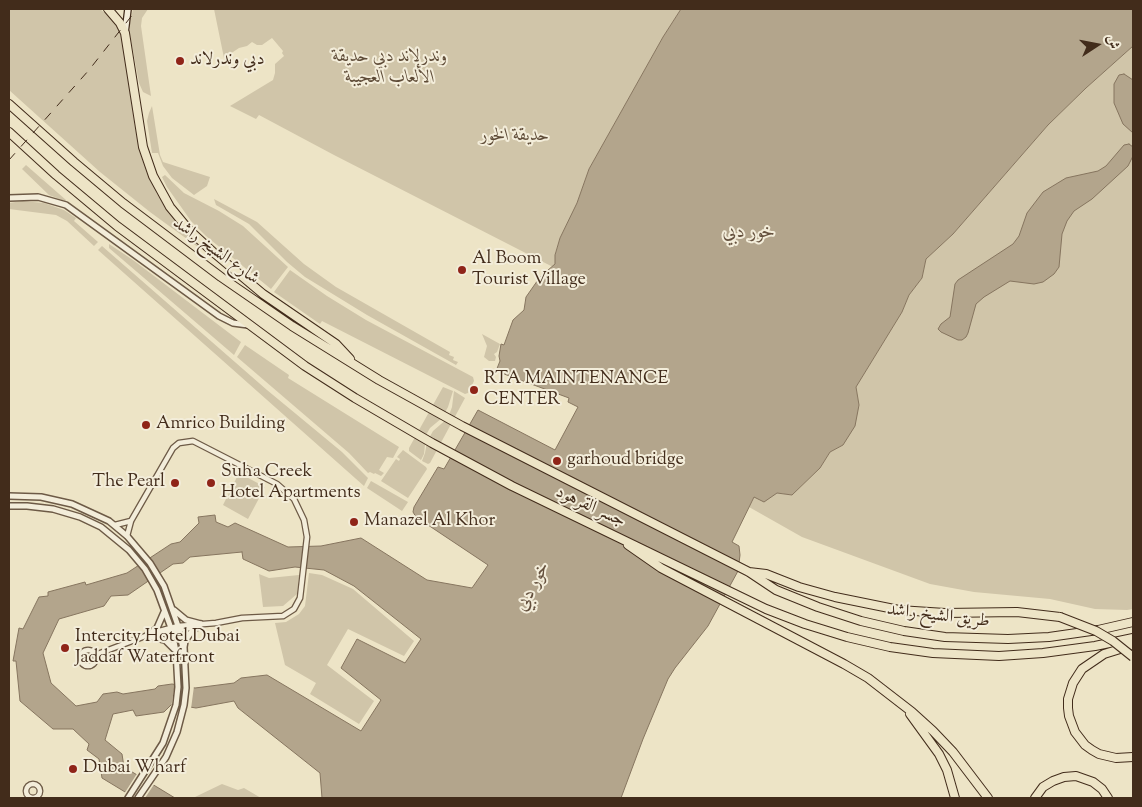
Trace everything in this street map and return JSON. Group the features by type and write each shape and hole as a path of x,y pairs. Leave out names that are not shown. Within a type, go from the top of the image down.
{"highway":[{"path":"108,9 120,23 125,33 145,152 155,181 170,207 189,230 220,259 263,294 336,344 354,364"},
{"name":"شارع الشيخ راشد","path":"9,104 86,172 148,222 221,276 292,326 420,403"},
{"path":"9,132 117,226 248,324"},
{"name":"جسر القرهود","path":"248,324 305,366 405,428 518,490 681,566 766,609"},
{"name":"جسر القرهود","path":"420,403 504,448 749,572"},
{"path":"621,539 661,568 856,671 923,721 943,741 988,798"},
{"path":"749,572 766,574 799,587 835,597 898,610 945,613 1017,612 1060,617 1096,631 1113,641 1133,657"},
{"name":"طريق الشيخ راشد","path":"749,572 776,590 818,607 861,621 904,631 945,637 987,639 1035,638 1082,633 1133,622"},
{"name":"طريق الشيخ راشد","path":"766,609 847,637 890,647 941,654 992,656 1036,654 1095,646 1133,638"},
{"path":"1133,644 1104,654 1088,663 1073,683 1068,708 1071,724 1085,745 1107,757 1133,757"},
{"path":"900,703 929,738 939,754 947,770 955,798"},
{"path":"1034,798 1048,784 1058,778 1070,776 1082,777 1093,782 1102,789 1108,798"}],"main road":[{"path":"125,33 128,9"}],"street":[{"path":"9,198 38,197 66,205 219,316 233,323 248,324"},
{"path":"95,655 147,636 178,628 242,618 283,616 298,604 307,537 300,509 283,488 243,465 193,441 179,443 173,448 130,521 127,536"},
{"path":"9,496 57,500 87,510 114,525 127,536 150,563 164,586 184,653"},
{"path":"9,506 40,507 67,512 101,527 129,550 145,569 165,609 176,652 178,687 176,705 163,743 128,798"},
{"path":"114,525 130,521"},
{"path":"147,636 160,624 165,609"},
{"path":"172,609 186,620 202,624"},
{"path":"138,798 172,747 182,717 186,688 184,647 187,637 202,624"},
{"path":"147,636 165,640 176,652"},
{"path":"23,798 26,792 30,785 37,785 40,789 39,795 32,798 26,792"}],"green space":[{"path":"9,9 100,9 113,20 119,29 122,40 135,127 140,153 147,174 168,212 202,250 100,172 9,90"},
{"path":"133,9 148,9 142,18 141,26 151,96 143,92 139,83 130,35"},
{"path":"214,9 681,9 663,37 589,169 577,204 560,238 553,267 259,115 256,119 230,106 273,80 275,64 284,56 283,51 272,38 262,45 252,42 224,58"},
{"path":"1133,46 1133,609 1095,609 1050,599 974,592 930,584 802,537 749,507 754,497 777,493 792,495 820,468 830,452 843,445 859,405 856,387 902,312 909,295 922,278 926,259 953,234 1048,125"},
{"path":"152,106 160,155 163,162 210,177 207,186 194,195 172,178 163,166 158,153 152,153 147,121"},
{"path":"26,165 66,200 49,195 22,169"},
{"path":"165,175 184,193 243,226 288,267 271,289 206,236 191,221 167,187 162,177"},
{"path":"214,199 257,222 304,264 336,287 450,352 449,355 454,357 453,360 458,362 456,365 367,315 305,277 249,224 216,205"},
{"path":"22,201 44,203 64,210 76,218 74,221 98,242 94,246 67,221 56,215 9,209 9,203"},
{"path":"109,244 241,342 234,355 109,248"},
{"path":"102,246 267,390 342,452 368,478 364,486 98,250"},
{"path":"290,270 366,320 473,377 474,381 468,393 465,394 322,321 320,324 274,292"},
{"path":"482,334 500,344 497,352 494,354 496,357 495,361 489,361 484,357 487,346"},
{"path":"245,345 289,375 288,378 399,447 393,458 387,457 379,470 384,473 381,476 375,473 368,473 349,453 237,357"},
{"path":"443,387 453,391 442,418 430,428 426,435 424,454 421,460 409,451 409,448"},
{"path":"454,391 465,398 428,464 422,461 427,442 433,431 448,418 452,407"},
{"path":"403,450 427,469 408,498 381,481 396,459 399,461 400,459 397,457"},
{"path":"239,473 265,487 248,519 223,505"},
{"path":"371,481 408,502 402,511 367,488"},
{"path":"309,573 322,575 353,589 414,641 404,656 348,629 327,665 374,701 359,724 310,694 316,683 285,665 275,623 286,622 299,614 305,606"},
{"path":"259,574 269,578 299,575 297,594 283,606 263,607"},
{"path":"222,784 238,790 244,788 261,798 195,797"}],"water":[{"name":"خور دبي","path":"681,9 1133,9 1133,46 1048,125 953,234 926,259 922,278 909,295 902,312 856,387 859,405 855,426 843,445 830,452 820,468 792,495 777,493 764,502 754,497 732,542 739,546 738,571 708,626 668,679 621,798 322,798 320,773 238,708 234,701 196,708 172,704 164,712 136,716 133,710 113,714 105,740 122,754 124,767 175,798 135,798 102,778 99,759 87,750 89,744 73,729 53,729 20,701 16,661 13,661 19,628 23,629 39,597 48,596 48,592 85,582 86,585 127,573 171,544 180,542 199,523 198,517 215,515 216,522 228,527 235,523 288,547 321,546 361,538 427,580 472,588 488,565 416,517 413,512 414,507 438,467 444,469 478,410 555,450 578,407 568,402 569,398 496,371 500,361 501,344 504,345 513,320 524,310 526,297 540,277 555,264 555,255 560,238 577,203 589,169 663,37","holes":["242,552 243,559 269,571 295,567 324,570 354,586 421,639 405,663 357,639 341,668 381,700 361,731 267,675 241,678 234,683 195,688 172,684 123,694 117,692 103,694 97,702 76,706 51,683 43,653 59,619 104,606 111,596 128,595 173,564 183,563 190,557"]},
{"path":"1124,74 1133,80 1133,133 1123,124 1114,103 1114,84 1119,75"},
{"path":"1129,144 1133,147 1133,156 1128,166 1092,199 1074,211 1067,221 1062,234 1059,267 1054,274 1043,282 1034,284 1010,281 984,297 976,304 968,333 962,340 958,340 938,329 950,317 955,284 958,280 1013,244 1019,236 1027,213 1043,192 1066,178 1098,171 1106,166 1124,145"}],"pier":[{"path":"175,683 194,686 191,709 171,708"},
{"path":"138,772 155,783 145,798 130,798 124,794"}],"railway":[{"path":"9,160 89,70 137,9"}],"place":[{"name":"دبي وندرلاند","path":"180,61"},
{"name":"Al Boom Tourist Village","path":"462,270"},
{"name":"RTA MAINTENANCE CENTER","path":"474,390"},
{"name":"Amrico Building","path":"146,425"},
{"name":"garhoud bridge","path":"557,461"},
{"name":"The Pearl","path":"175,483"},
{"name":"Suha Creek Hotel Apartments","path":"211,483"},
{"name":"Manazel Al Khor","path":"354,522"},
{"name":"Intercity Hotel Dubai Jaddaf Waterfront","path":"65,648"},
{"name":"Dubai Wharf","path":"73,769"}],"park label":[{"name":"وندرلاند دبي حديقة الألعاب العجيبة","path":"390,68"},
{"name":"حديقة الخور","path":"515,137"}]}
